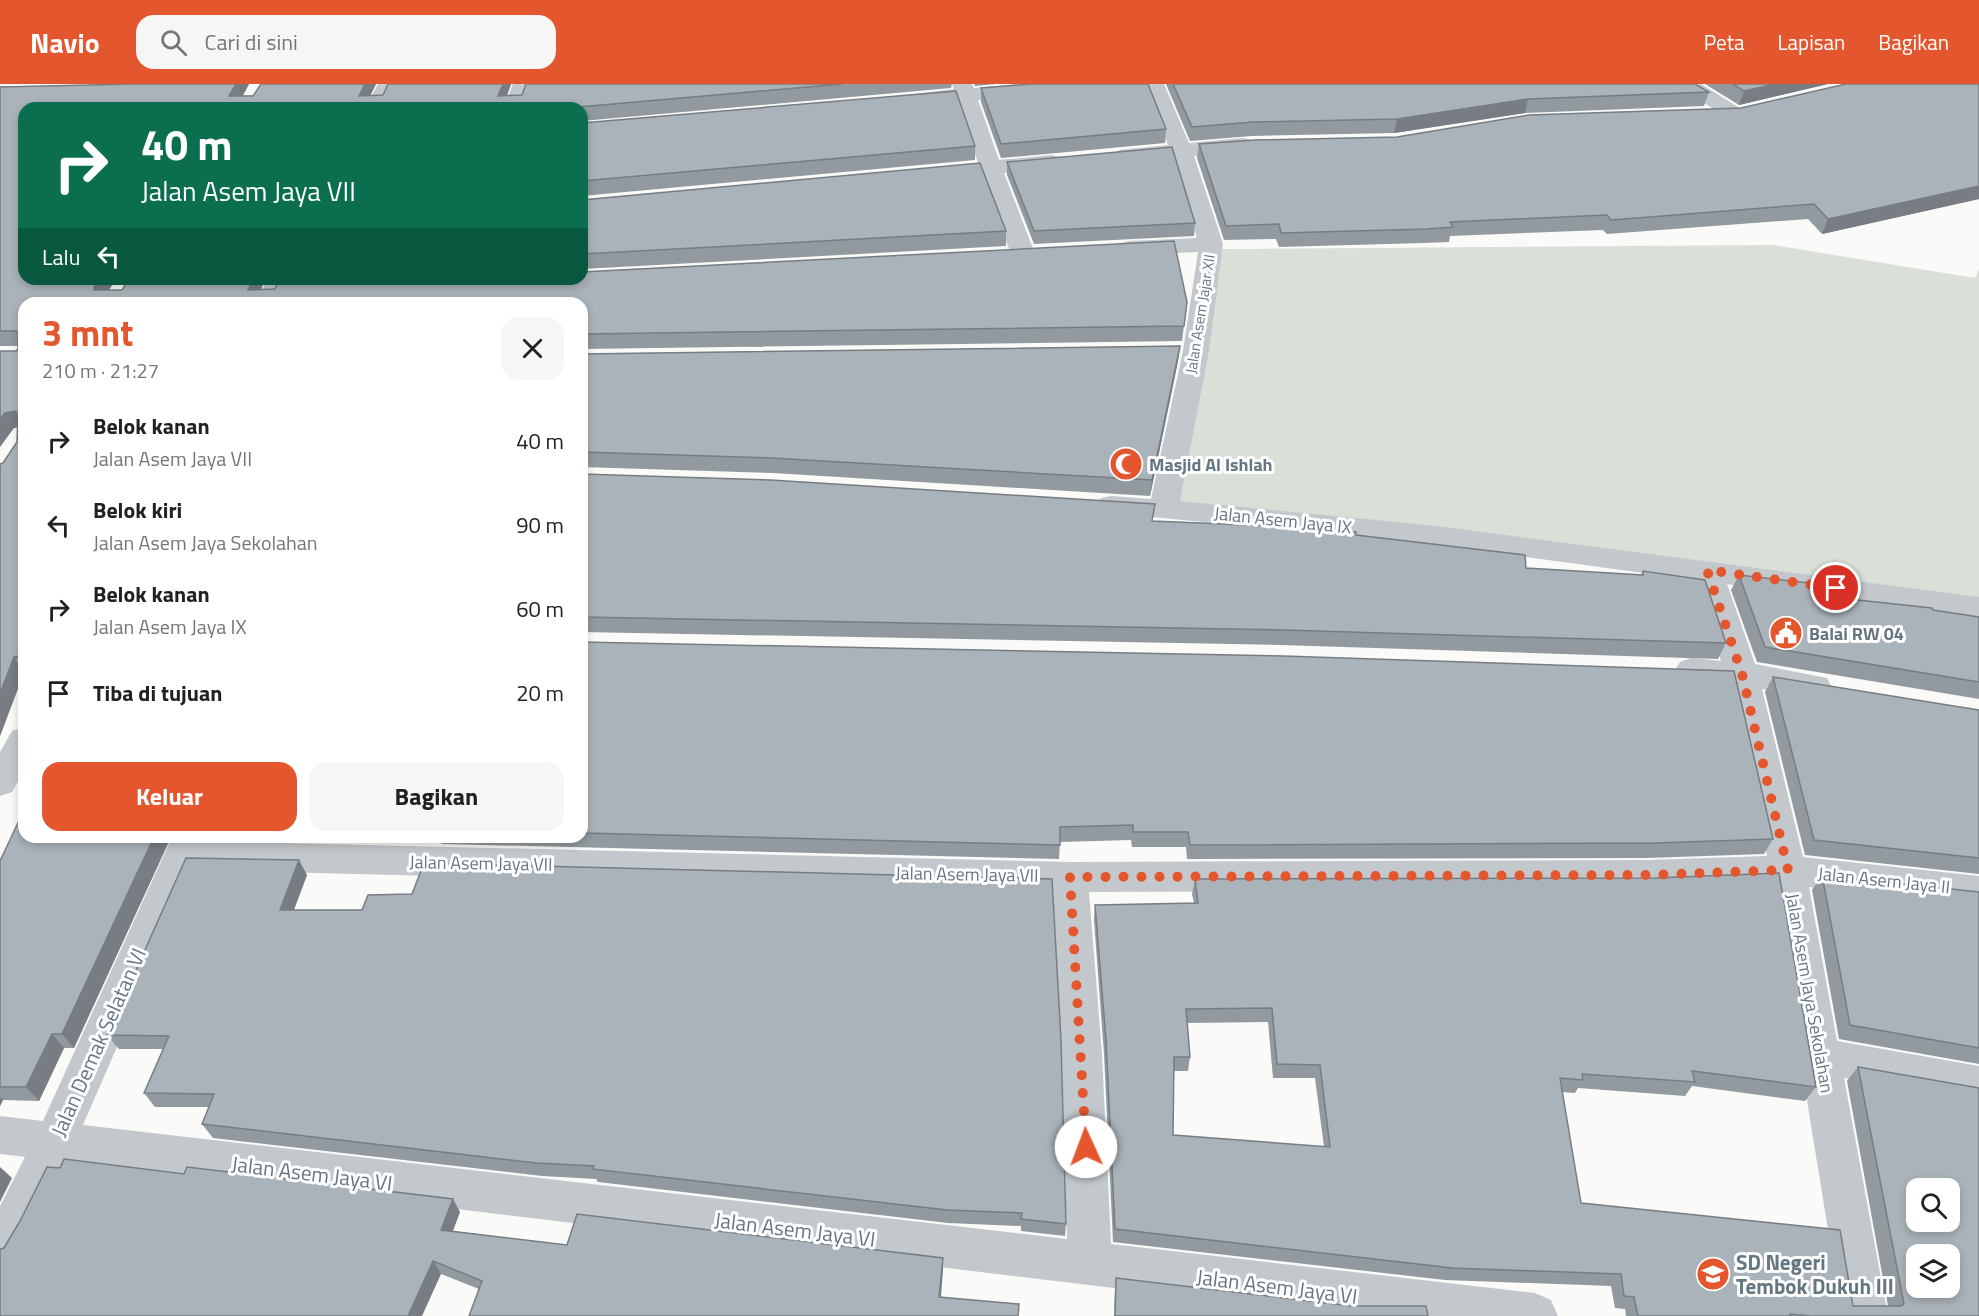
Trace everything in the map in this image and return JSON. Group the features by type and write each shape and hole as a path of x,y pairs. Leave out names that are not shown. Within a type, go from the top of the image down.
{"street":[{"path":"378,102 388,84"},
{"path":"516,102 523,84"},
{"path":"890,101 963,89 1094,84"},
{"path":"1154,84 1181,150 1211,244"},
{"path":"1686,84 1736,114"},
{"path":"963,89 1023,254"},
{"path":"1698,115 1736,114 1759,109"},
{"path":"1105,157 1263,145"},
{"path":"922,174 1071,160"},
{"name":"Jalan Asem Jajar XII","path":"1105,249 1211,244 1184,351 1164,508"},
{"name":"Jalan Asem Jaya IX","path":"1081,503 1164,508 1336,525 1707,570 1979,609"},
{"name":"Jalan Asem Jaya Sekolahan","path":"1707,570 1742,674 1788,870 1822,1056 1865,1316"},
{"path":"1662,669 1742,674 1849,692"},
{"path":"0,783 18,751"},
{"name":"Jalan Asem Jaya VII","path":"186,846 1070,877 1647,875 1788,870"},
{"name":"Jalan Demak Selatan VI","path":"0,1244 17,1218 54,1143 186,846"},
{"name":"Jalan Asem Jaya II","path":"1788,870 1979,891"},
{"path":"1070,877 1082,1054 1090,1264"},
{"path":"1822,1056 1979,1084"},
{"name":"Jalan Asem Jaya VI","path":"0,1135 1535,1316"}],"shaded area":[{"path":"1773,245 1975,278 1979,269 1979,603 1168,504 1221,249"}],"building":[{"path":"236,84 229,96 253,96 261,84 365,84 359,96 383,95 388,84 503,84 498,96 522,95 526,84 842,84 588,106 588,102 18,102 18,285 95,285 94,290 122,290 125,285 250,285 248,290 275,289 277,285 588,285 588,272 1174,241 1187,302 1184,326 588,334 588,297 18,297 18,333 0,331 0,87"},
{"path":"1032,84 1148,84 1166,129 1001,144 981,88"},
{"path":"1173,84 1695,84 1709,92 1528,99 1397,119 1254,122 1192,127"},
{"path":"1733,84 1775,84 1744,91"},
{"path":"1846,84 1979,84 1979,186 1828,219 1814,204 1611,220 1607,215 1450,222 1453,227 1427,229 1281,233 1279,224 1226,226 1199,144 1254,140 1397,137 1529,115 1741,108"},
{"path":"956,91 975,146 588,180 588,122"},
{"path":"1172,147 1195,223 1034,231 1007,162"},
{"path":"980,163 1006,231 588,254 588,199"},
{"path":"1180,346 1152,480 771,458 588,452 588,354"},
{"path":"18,349 18,413 15,411 5,413 0,419 0,351"},
{"path":"18,413 18,657 14,657 0,693 0,464 17,442"},
{"path":"588,474 771,480 1155,504 1152,521 1356,532 1356,535 1525,555 1526,568 1643,575 1643,571 1705,580 1726,643 1283,630 588,617"},
{"path":"1739,575 1836,586 1839,598 1932,608 1979,617 1979,682 1765,647"},
{"path":"588,642 1283,656 1734,671 1773,839 1655,843 1190,845 1188,832 1133,832 1133,825 1060,827 1060,845 588,833"},
{"path":"1773,677 1979,710 1979,858 1814,840"},
{"path":"18,823 18,843 151,843 62,1034 52,1034 26,1087 0,1087 0,861"},
{"path":"186,858 299,860 280,910 362,910 368,895 412,894 424,863 1052,879 1061,1040 1066,1224 1021,1219 1022,1213 947,1210 592,1169 594,1166 536,1163 202,1124 214,1094 144,1093 169,1036 107,1035"},
{"path":"1779,873 1816,1087 1692,1071 1695,1082 1582,1074 1583,1080 1560,1078 1581,1203 1840,1230 1853,1306 1901,1306 1904,1304 1858,1067 1979,1088 1979,1316 1790,1314 1791,1316 1638,1316 1634,1297 1624,1296 1621,1274 1452,1268 1115,1229 1106,1040 1095,905 1198,903 1195,879 1655,878","holes":["1272,1008 1277,1064 1320,1065 1330,1147 1173,1135 1174,1057 1190,1057 1186,1009"]},
{"path":"1822,875 1979,892 1979,1048 1850,1025"},
{"path":"64,1159 184,1174 187,1167 453,1199 441,1230 567,1245 577,1214 943,1258 939,1297 1019,1304 1018,1316 469,1316 482,1281 433,1261 408,1316 0,1316 0,1249 4,1248 20,1221 47,1167 60,1168"},
{"path":"1116,1278 1351,1306 1426,1306 1428,1316 1115,1316"}],"place":[{"name":"Masjid Al Ishlah","path":"1126,464"},
{"name":"Balai RW 04","path":"1786,633"},
{"name":"SD Negeri Tembok Dukuh III","path":"1713,1274"}],"route":[{"path":"1086,1147 1070,877 1647,875 1788,870 1742,674 1707,570 1836,588"}]}
